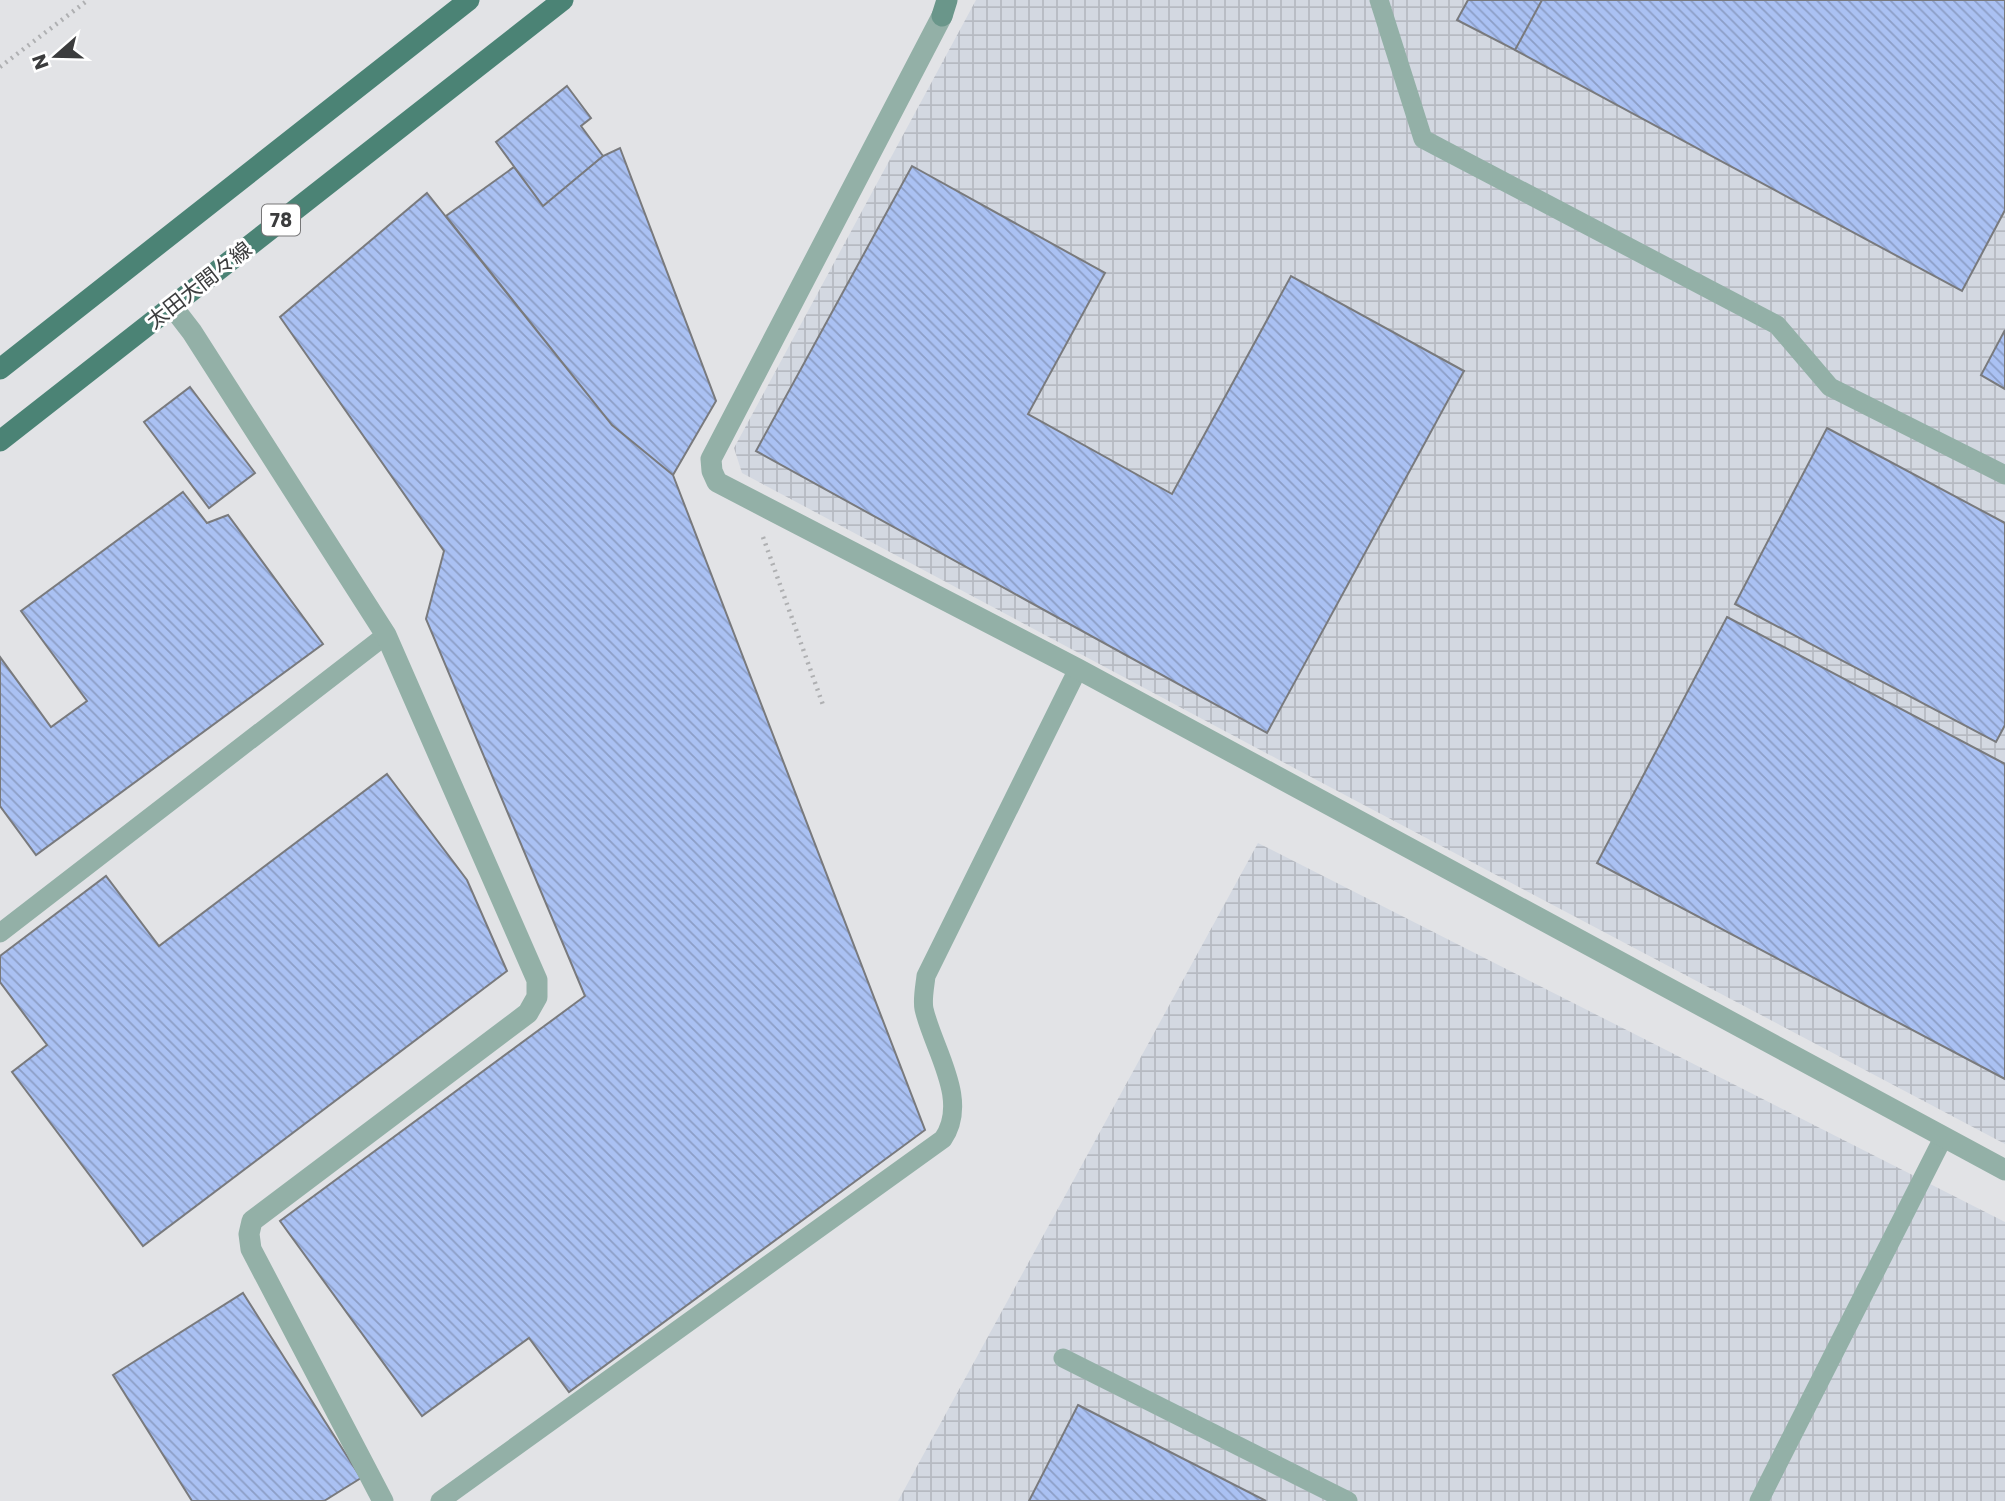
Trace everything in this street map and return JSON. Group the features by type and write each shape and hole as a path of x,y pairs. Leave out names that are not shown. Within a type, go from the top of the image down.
{"main road":[{"path":"0,369 469,0"},
{"name":"太田大間々線","path":"0,441 564,0"}],"street":[{"path":"945,8 711,459 712,471 718,482 1078,669 2005,1170"},
{"path":"172,306 192,332 386,635 537,980 537,997 528,1013 252,1221 249,1234 251,1249 383,1501"}],"lane":[{"path":"1379,0 1423,139 1777,325 1830,387 2005,475"},
{"path":"0,933 386,635"},
{"path":"440,1501 943,1139 950,1129 952,1100 945,1068 923,1006 926,976 1078,669"},
{"path":"1759,1501 1943,1138"},
{"path":"1063,1358 1348,1501"}],"path":[{"path":"0,66 88,0"},
{"path":"757,502 760,527 823,705"}],"shaded area":[{"path":"976,0 2005,0 2005,1144 742,473 734,448"},
{"path":"1258,843 2005,1222 2005,1501 898,1501"}],"building":[{"path":"1468,0 1542,0 1515,50 1457,20"},
{"path":"1542,0 2005,0 2005,210 1962,291 1515,50"},
{"path":"567,86 591,118 581,126 603,156 543,206 496,142"},
{"path":"620,148 716,401 673,475 612,425 446,216 514,167 543,206 603,156"},
{"path":"912,166 1105,273 1028,414 1172,494 1291,276 1464,371 1267,733 756,451"},
{"path":"427,193 612,425 673,475 925,1130 569,1392 529,1338 422,1416 280,1221 585,996 426,619 444,551 280,317"},
{"path":"2005,330 2005,389 1981,375"},
{"path":"190,387 255,473 209,508 144,422"},
{"path":"1827,428 2005,523 2005,725 1996,742 1735,604"},
{"path":"183,492 207,523 228,515 323,644 36,855 0,806 0,657 51,727 87,701 21,611"},
{"path":"1727,617 2005,764 2005,1079 1597,863"},
{"path":"387,774 467,880 507,971 143,1246 12,1072 47,1045 0,982 0,956 106,876 159,946"},
{"path":"243,1293 361,1478 324,1501 192,1501 113,1375"},
{"path":"1078,1405 1266,1501 1029,1501"}]}
